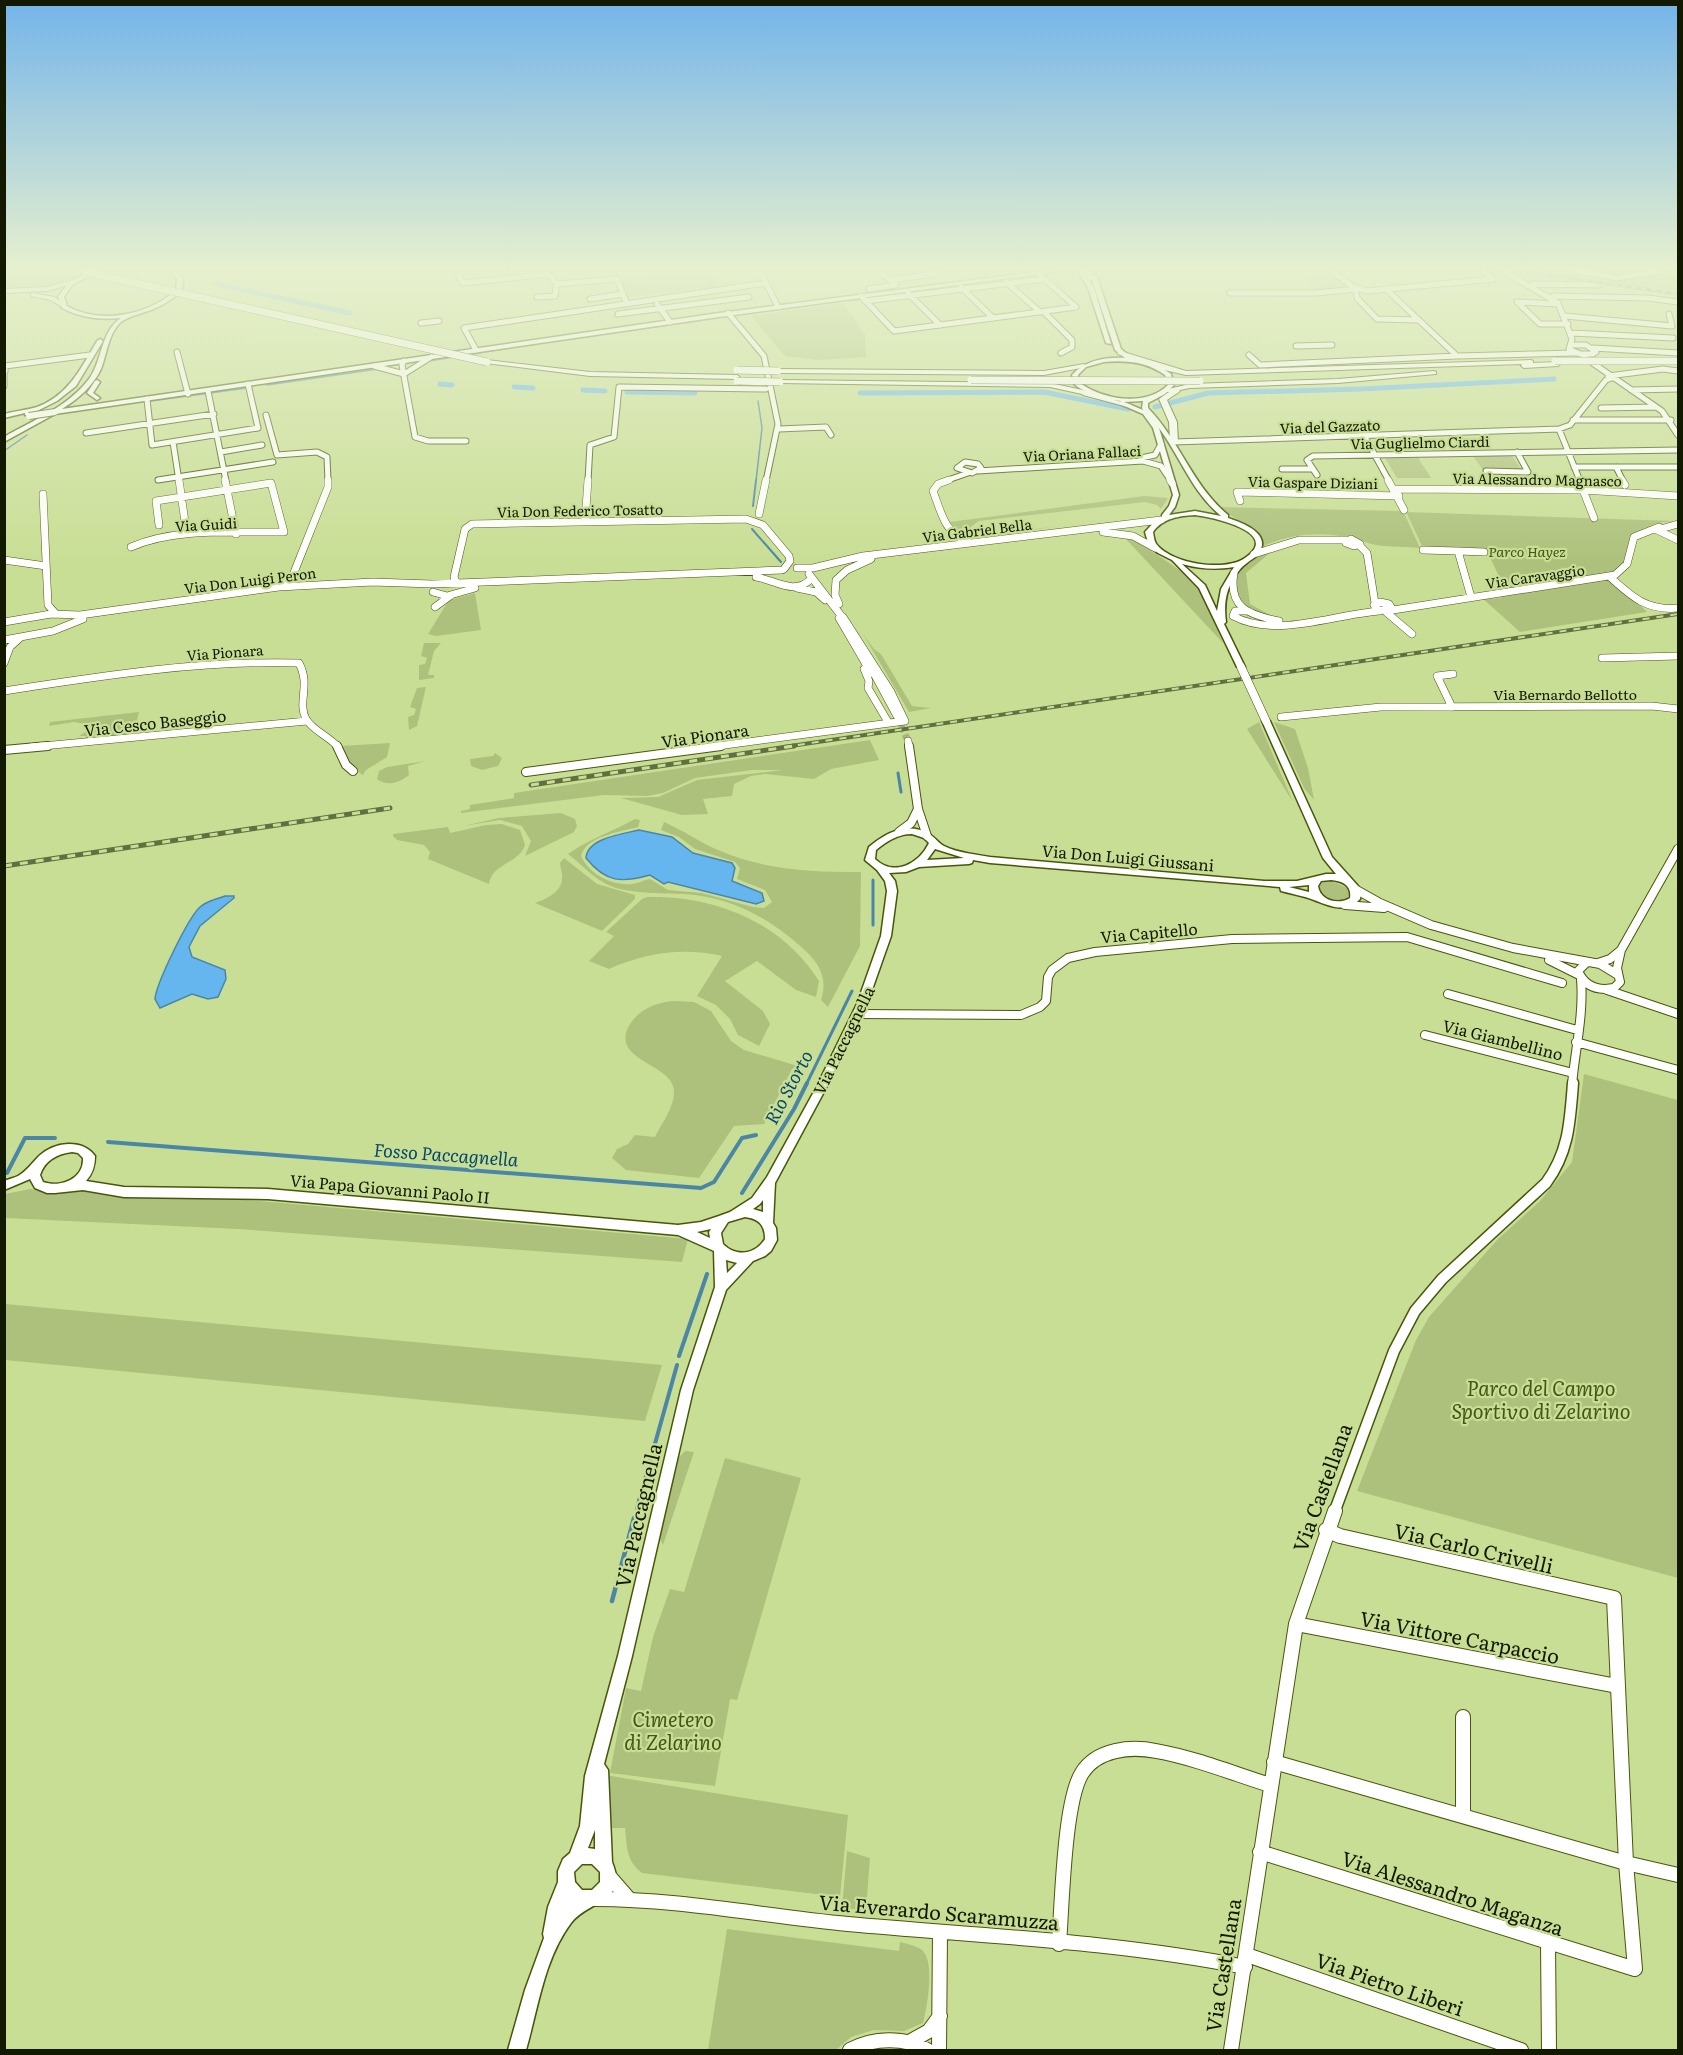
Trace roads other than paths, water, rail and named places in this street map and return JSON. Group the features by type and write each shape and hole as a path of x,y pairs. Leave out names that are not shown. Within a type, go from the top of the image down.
{"highway":[{"path":"544,367 591,372 614,378 779,376 1338,381 1501,367"},
{"path":"779,376 1044,373 1079,367"},
{"path":"1165,367 1196,379"},
{"path":"1158,368 1196,379 1469,367"},
{"path":"779,376 1067,387 1094,394"},
{"path":"1166,391 1196,379"},
{"path":"1174,442 1173,422 1163,399 1196,379"},
{"path":"1067,387 1095,398 1128,405"}],"main road":[{"path":"4,435 67,391 86,367"},
{"path":"57,410 83,382 88,367"},
{"path":"4,445 44,420 78,394 93,379 98,367"},
{"path":"95,406 101,403 90,393 104,367"},
{"path":"4,440 34,415 57,410 147,401 368,367"},
{"path":"1083,367 1076,372 1075,379 1081,387 1094,394 1128,405 1150,417 1161,444 1176,499 1164,519 1149,532 1155,548 1173,559 1202,587 1225,632 1328,858 1352,886 1355,899 1345,905 1334,905 1320,899 1312,889 1328,869 1328,858"},
{"path":"1158,368 1172,379 1171,386 1145,402 1145,408 1155,416 1174,442 1204,498 1250,530 1256,537 1258,545 1223,590 1220,602 1225,632"},
{"path":"6,420 32,410 67,391"},
{"path":"1106,397 1128,400 1150,398"},
{"path":"6,420 99,399 128,402"},
{"path":"80,402 79,406 87,408"},
{"path":"1164,519 1203,514 1234,521"},
{"path":"1173,559 1213,566 1233,564 1251,556"},
{"name":"Via Don Luigi Giussani","path":"899,832 914,831 930,839 936,847 960,855 990,860 1263,884 1294,884 1318,879"},
{"path":"892,891 890,881 870,860 872,849 899,832"},
{"name":"Via Paccagnella","path":"735,1213 756,1201 771,1180 857,1014 886,936 892,891 899,875 928,855 930,839"},
{"name":"Via Don Luigi Giussani","path":"881,869 894,872 912,866 990,860"},
{"path":"1318,879 1335,877 1352,886"},
{"name":"Via Don Luigi Giussani","path":"1263,884 1320,899"},
{"path":"4,1187 22,1179 50,1154 72,1148 87,1153 90,1159 92,1181 100,1187"},
{"path":"4,1187 39,1185 50,1189 69,1186 80,1179 89,1167"},
{"path":"36,1168 34,1178 39,1185"},
{"name":"Via Paccagnella","path":"768,1222 771,1180"},
{"name":"Via Papa Giovanni Paolo II","path":"69,1186 100,1187 124,1192 216,1191 268,1194 678,1230 701,1227 722,1220"},
{"path":"735,1213 756,1214 768,1222 771,1231 769,1243 761,1252 749,1258 733,1257 719,1248 715,1232 722,1220 735,1213"},
{"name":"Via Papa Giovanni Paolo II","path":"678,1230 719,1248"},
{"name":"Via Paccagnella","path":"574,1861 588,1826 591,1789 651,1548 687,1390 721,1287 719,1248"},
{"name":"Via Paccagnella","path":"721,1287 749,1258"},
{"name":"Via Paccagnella","path":"599,1755 606,1867"},
{"path":"517,2050 550,1943 556,1907 567,1881 568,1870 574,1861 590,1855 606,1867 602,1890 568,1911 550,1943"},
{"path":"567,1881 572,1895 589,1899"}],"street":[{"path":"181,367 188,393"},
{"path":"377,367 404,374"},
{"path":"402,367 416,439 466,441"},
{"path":"404,374 413,367"},
{"path":"759,514 779,429 766,367"},
{"path":"1597,367 1656,407 1671,420 1678,435"},
{"path":"1594,519 1558,429 1566,427 1574,419 1610,377 1663,369 1678,371"},
{"path":"4,386 5,371"},
{"path":"147,401 153,445 218,435 258,427 248,384"},
{"path":"585,522 590,445 614,437 619,387 766,389"},
{"path":"1631,390 1678,390"},
{"path":"209,392 236,534"},
{"path":"1600,408 1656,407"},
{"path":"86,433 214,414"},
{"path":"266,416 277,455 317,452 327,457 328,487 293,575 279,587"},
{"path":"1574,419 1671,420"},
{"path":"779,429 826,428 831,435"},
{"name":"Via del Gazzato","path":"1174,442 1558,429"},
{"path":"1365,437 1399,496 1404,510"},
{"path":"174,442 185,522"},
{"name":"Via Oriana Fallaci","path":"979,468 1143,458 1157,453 1161,444"},
{"path":"220,452 262,445"},
{"name":"Via Guglielmo Ciardi","path":"1312,469 1307,460 1313,456 1678,450"},
{"name":"Via Guglielmo Ciardi","path":"1486,471 1530,471 1517,452"},
{"name":"Via Oriana Fallaci","path":"979,468 1145,461 1163,468 1174,487"},
{"path":"158,480 273,462"},
{"path":"957,478 959,470 957,467 962,462 979,468"},
{"path":"1574,467 1678,467"},
{"path":"1616,467 1624,485"},
{"path":"973,543 954,537 945,524 933,491 938,484 979,468"},
{"path":"1282,469 1312,469 1317,475"},
{"path":"959,470 968,473"},
{"name":"Via Guidi","path":"131,547 137,542 160,538 284,532 273,484 228,490"},
{"name":"Via Alessandro Magnasco","path":"1394,489 1583,490 1678,496"},
{"path":"159,525 156,501 228,490"},
{"name":"Via Gaspare Diziani","path":"1240,501 1237,492 1399,496"},
{"path":"43,494 48,605 50,610 68,620 65,625"},
{"name":"Via Don Federico Tosatto","path":"454,594 461,588 457,583 456,564 468,525 746,519 763,525 790,558 783,570"},
{"name":"Via Gabriel Bella","path":"783,570 816,567 863,556 1164,519"},
{"path":"1644,533 1663,526 1678,524"},
{"path":"1663,526 1678,530"},
{"path":"1663,526 1659,532 1668,536"},
{"name":"Via Gabriel Bella","path":"794,587 803,586 811,578 842,564 1095,532 1132,536 1155,548"},
{"path":"1644,533 1678,538"},
{"name":"Via Caravaggio","path":"1306,621 1277,621 1248,611 1235,611 1233,616 1241,621 1267,625 1306,621 1610,577 1624,571 1633,538 1644,533"},
{"path":"945,546 951,543 954,537"},
{"path":"1251,556 1287,541 1310,538 1355,540 1367,553 1381,609 1412,634"},
{"path":"1423,550 1484,552"},
{"path":"1458,551 1471,597"},
{"name":"Via Gabriel Bella","path":"842,616 842,609 832,588 834,581 843,571 870,559"},
{"path":"4,560 46,566"},
{"name":"Via Don Federico Tosatto","path":"434,592 434,586 440,583 456,564"},
{"path":"797,568 805,571 842,616 865,648 906,719 897,724 888,723 868,688 868,677 859,659 860,655"},
{"path":"774,581 774,576 783,570"},
{"path":"457,583 783,570"},
{"path":"1234,573 1231,587 1233,597 1248,611"},
{"path":"293,575 296,581 307,585"},
{"path":"454,594 434,592 437,600 435,607 454,594 472,589 582,581 757,577 774,581 782,586 809,590 822,597 842,622 897,716"},
{"path":"1610,577 1646,607 1662,610 1678,608"},
{"name":"Via Don Luigi Peron","path":"4,622 279,587 457,583"},
{"name":"Via Don Luigi Peron","path":"4,640 53,631 83,619 292,590 386,587 422,588 434,592"},
{"path":"31,617 43,611 48,605"},
{"path":"842,616 880,687"},
{"path":"4,663 5,651 23,637"},
{"path":"1602,658 1678,656"},
{"name":"Via Pionara","path":"4,690 104,675 292,662 299,663 306,676 308,685 303,706 308,721"},
{"path":"1452,707 1437,675 1453,674"},
{"name":"Via Bernardo Bellotto","path":"1281,717 1359,708 1652,706 1678,709"},
{"path":"308,721 338,746 344,764 353,771"},
{"name":"Via Cesco Baseggio","path":"4,750 308,721"},
{"name":"Via Pionara","path":"526,772 888,723"},
{"path":"908,741 920,823 930,839"},
{"path":"899,832 911,823 918,809"},
{"path":"1524,952 1586,963 1598,963 1610,959 1620,950 1678,849"},
{"path":"1352,886 1392,909 1479,940 1558,964 1591,986 1678,1014"},
{"path":"1345,905 1392,909"},
{"name":"Via Capitello","path":"857,1014 1021,1015 1040,1007 1046,1001 1048,977 1052,970 1068,958 1095,952 1190,943 1393,936 1423,940 1562,983"},
{"path":"1476,957 1479,940"},
{"path":"1583,1002 1590,995 1614,988 1619,978 1620,950"},
{"path":"1580,977 1579,968 1586,963"},
{"path":"1598,963 1609,967 1634,998"},
{"name":"Via Castellana","path":"1231,2050 1296,1624 1326,1530 1394,1352 1415,1311 1442,1279 1537,1192 1559,1165 1568,1139 1577,1036 1583,1002 1580,977"},
{"path":"1448,994 1678,1070"},
{"name":"Via Giambellino","path":"1425,1035 1573,1073"},
{"name":"Via Carlo Crivelli","path":"1326,1530 1340,1536 1614,1598 1617,1686"},
{"name":"Via Vittore Carpaccio","path":"1296,1624 1617,1686"},
{"path":"1617,1686 1626,1863"},
{"path":"1462,1717 1463,1816"},
{"path":"1059,1944 1071,1803 1074,1786 1091,1761 1118,1748 1149,1748 1270,1785"},
{"path":"1274,1762 1626,1863 1678,1875"},
{"name":"Via Alessandro Maganza","path":"1260,1852 1548,1944 1635,1969 1626,1863"},
{"path":"606,1867 618,1889 628,1899"},
{"name":"Via Everardo Scaramuzza","path":"589,1899 628,1899 940,1933 1246,1961"},
{"path":"939,2050 940,1933"},
{"path":"1548,1944 1549,2050"},
{"name":"Via Pietro Liberi","path":"1246,1961 1521,2050"},
{"path":"850,2050 865,2044 911,2041 929,2031 941,2014"},
{"path":"911,2041 927,2050"}],"water":[{"path":"639,830 672,837 693,853 732,863 735,868 732,881 762,893 764,901 756,904 668,882 664,884 650,875 623,880 615,879 600,872 586,858 588,851 599,841"},
{"path":"225,896 234,896 234,898 200,926 189,947 192,957 225,970 226,979 218,997 208,999 192,994 160,1008 155,999 157,991 188,924 202,905"}],"waterway":[{"path":"267,385 378,369"},
{"path":"1155,407 1208,393 1361,389 1554,379"},
{"path":"440,384 452,385"},
{"path":"514,387 533,388"},
{"path":"151,401 247,388"},
{"path":"583,390 605,391"},
{"path":"627,392 695,393"},
{"path":"860,393 1044,392 1128,409"},
{"name":"Rio Storto","path":"756,481 762,428 758,401"},
{"path":"4,451 27,435"},
{"name":"Rio Storto","path":"753,506 756,480"},
{"name":"Rio Storto","path":"752,529 781,562"},
{"name":"Rio Storto","path":"898,773 901,792"},
{"name":"Rio Storto","path":"873,880 873,925"},
{"name":"Rio Storto","path":"806,1085 852,991"},
{"name":"Rio Storto","path":"742,1193 794,1109 806,1085"},
{"name":"Fosso Paccagnella","path":"108,1142 701,1188 714,1182 742,1138 756,1135"},
{"name":"Fosso Paccagnella","path":"4,1173 7,1173 25,1138 55,1138"},
{"name":"Rio Storto","path":"679,1356 707,1274"},
{"name":"Rio Storto","path":"637,1508 677,1365"},
{"name":"Rio Storto","path":"612,1601 634,1518"}],"tunnel":[{"path":"897,716 908,741"}],"railway":[{"path":"784,747 1678,614"},
{"path":"531,785 794,746"},
{"path":"4,866 390,808"}],"park label":[{"name":"Parco Hayez","path":"1527,551"},
{"name":"Parco del Campo Sportivo di Zelarino","path":"1541,1398"},
{"name":"Cimetero di Zelarino","path":"673,1730"}]}
